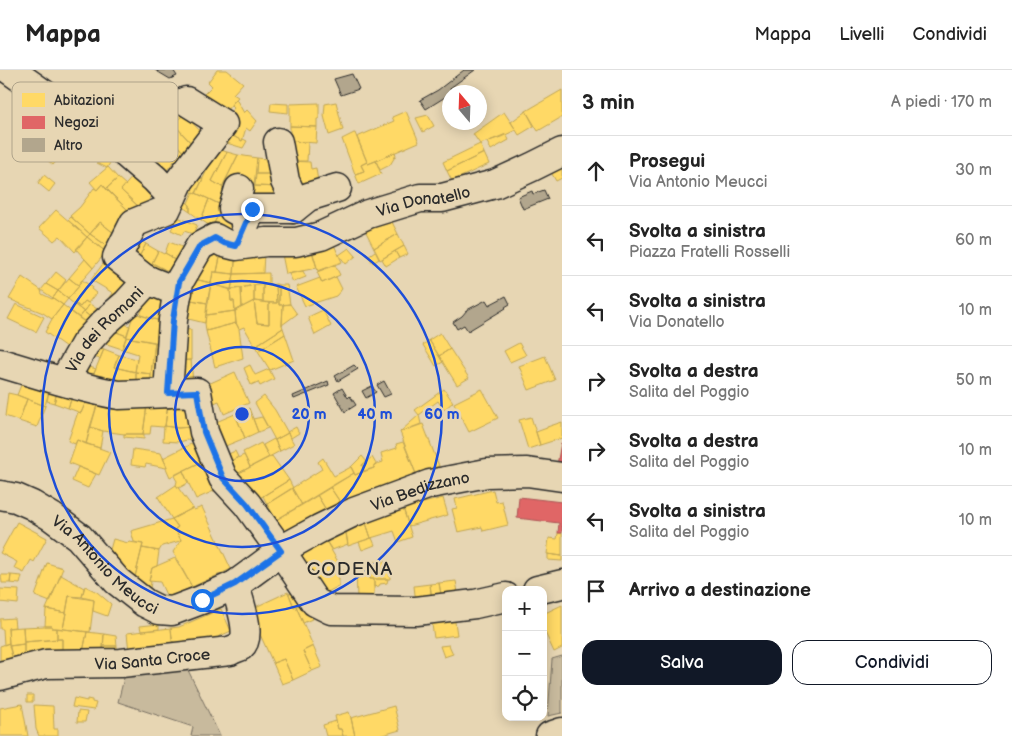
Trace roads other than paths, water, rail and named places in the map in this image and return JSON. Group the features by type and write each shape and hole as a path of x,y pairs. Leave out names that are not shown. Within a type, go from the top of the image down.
{"street":[{"path":"10,70 27,82"},
{"path":"178,292 148,280 118,257 134,223 166,210 180,180 223,124 186,101"},
{"path":"278,142 285,181 292,196 293,209"},
{"name":"Via Donatello","path":"236,246 266,242 296,242 321,236 368,214 420,198 442,198 495,184 532,168 562,152"},
{"path":"135,162 172,197"},
{"path":"168,393 173,320 179,282 200,246 215,238 236,246 252,209 293,209 308,197 337,188"},
{"path":"239,189 233,209 248,217"},
{"name":"Via dei Romani","path":"64,382 85,344 104,323 128,303 148,280"},
{"path":"0,363 64,382 119,395 197,392 204,432 223,478 284,548 315,602 331,610 416,611 475,604 502,598"},
{"name":"Via Bedizzano","path":"284,548 354,512 430,484 487,473 527,472 562,477"},
{"name":"Via Antonio Meucci","path":"0,495 16,498 52,517 79,537 118,581 145,603 158,610 172,611 202,600 235,584 284,548"},
{"name":"Via Santa Croce","path":"0,676 46,664 122,663 230,650 241,646 245,640 246,632 235,584"},
{"path":"547,588 562,584"},
{"path":"550,736 562,732"}],"district":[{"name":"CODENA","path":"350,568"}]}
